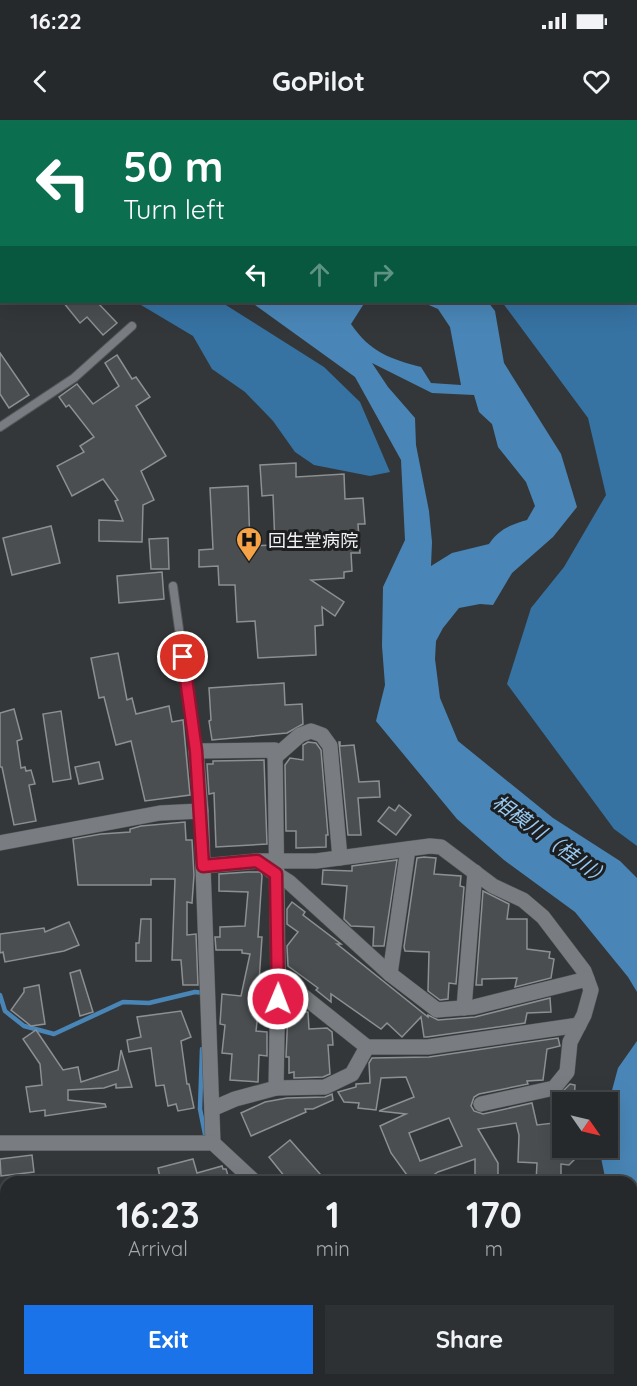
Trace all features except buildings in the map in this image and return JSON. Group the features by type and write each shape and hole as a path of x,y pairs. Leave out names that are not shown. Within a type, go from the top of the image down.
{"street":[{"path":"275,757 300,735 311,731 322,735 330,746 340,858"},
{"path":"213,1143 201,811 196,751 275,750 278,976 276,1088"},
{"path":"0,843 160,813 201,811"},
{"path":"276,868 408,849 441,847 493,886 523,900 543,917 584,971 591,990 579,1025 570,1042 567,1072 554,1088 481,1104"},
{"path":"390,974 408,849"},
{"path":"203,866 257,861 276,868 390,974 437,1010 464,1008 587,979"},
{"path":"464,1008 475,872"},
{"path":"278,976 367,1047 428,1047 579,1025"},
{"path":"212,1109 234,1099 276,1088 325,1088 352,1074 367,1047"},
{"path":"0,1143 213,1143 249,1176"}],"lane":[{"path":"0,427 74,378 132,326"},
{"path":"173,586 196,751"}],"shaded area":[{"path":"138,303 223,303 324,367 360,402 390,472 370,476 314,465 295,452 273,421 245,392 212,369 193,336"},
{"path":"503,303 637,303 637,846 614,829 507,684 531,608 564,567 606,495 588,418"}],"water":[{"name":"相模川（桂川）","path":"252,303 364,303 351,324 373,348 400,361 421,367 431,383 461,385 450,327 438,309 424,303 489,303 495,311 504,363 561,454 577,507 553,537 512,573 493,605 480,604 459,608 443,628 436,641 435,659 440,698 458,741 553,818 620,861 637,878 637,992 628,977 575,912 504,860 457,819 376,721 385,685 382,646 383,587 405,540 401,460 355,377","holes":["372,363 432,393 474,395 479,412 492,424 498,447 526,482 535,506 527,520 505,528 489,544 452,553 431,566 432,542 429,511 416,445 415,418 388,387"]},
{"path":"637,1041 637,1176 605,1176 601,1158 618,1158 618,1092 612,1092 618,1068"}],"waterway":[{"path":"0,995 5,1011 24,1026 54,1034 123,1002 149,1003 195,992 205,993"},
{"path":"202,1049 200,1109 206,1139"}],"place":[{"name":"回生堂病院","path":"249,563"}],"route":[{"path":"183,657 196,751 203,866 257,861 276,874 278,999"}]}
